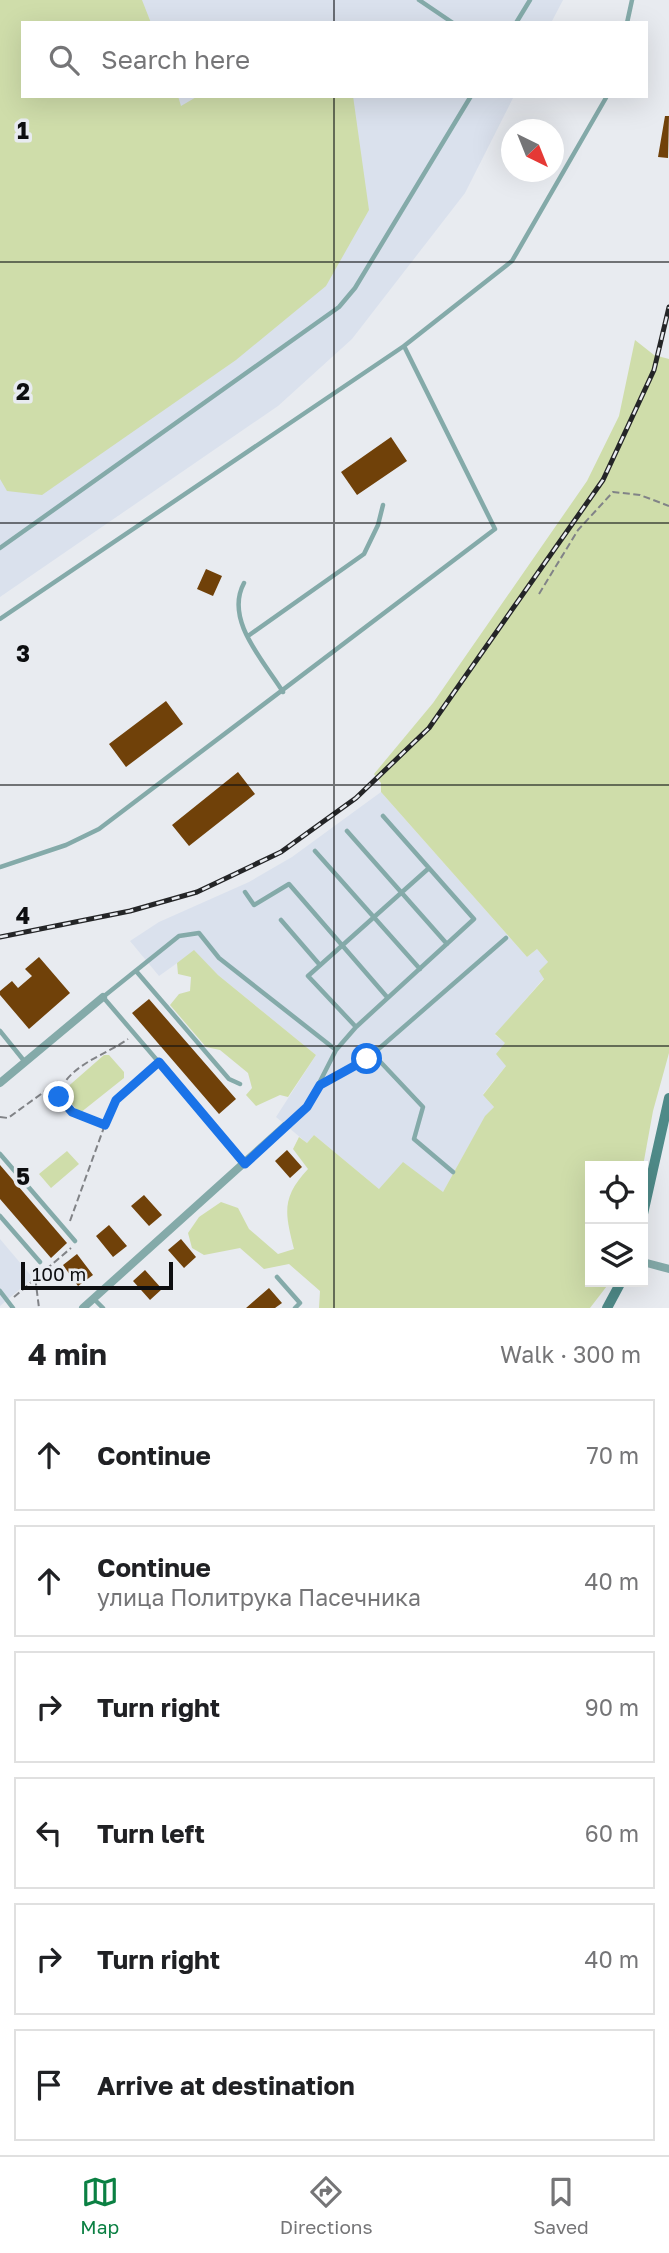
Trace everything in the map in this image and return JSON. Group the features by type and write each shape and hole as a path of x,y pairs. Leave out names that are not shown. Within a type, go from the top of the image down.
{"main road":[{"path":"648,1192 669,1098"},
{"path":"607,1308 618,1287"}],"street":[{"path":"0,1083 103,997"},
{"path":"83,1308 285,1126"},
{"path":"648,1263 669,1269"}],"lane":[{"path":"419,0 450,21"},
{"path":"517,21 530,0"},
{"path":"627,21 632,0"},
{"path":"0,548 339,307 355,288 470,98"},
{"path":"0,619 404,346 512,261 606,98"},
{"path":"0,867 66,845 99,830 495,529 404,346"},
{"path":"248,636 364,554 378,525 383,505"},
{"path":"244,583 237,596 241,625 283,692"},
{"path":"285,1126 307,1107 336,1050 356,1027 474,919 383,816"},
{"path":"347,831 447,944"},
{"path":"315,851 420,969"},
{"path":"356,1027 308,976 429,868"},
{"path":"246,892 254,905 289,884 387,996"},
{"path":"281,920 319,964"},
{"path":"245,1164 103,997 179,936 199,933 219,958 336,1050"},
{"path":"320,1085 373,1054 506,938"},
{"path":"136,971 229,1079 240,1084"},
{"path":"0,1031 24,1062"},
{"path":"373,1054 423,1107 414,1139 453,1172"},
{"path":"0,1154 75,1241"},
{"path":"0,1216 40,1262"},
{"path":"277,1277 300,1303 295,1308"},
{"path":"0,1292 13,1308"},
{"path":"94,1299 103,1308"}],"path":[{"path":"539,594 578,530 614,492 639,495 669,506"},
{"path":"59,1097 62,1085 100,1053 111,1051 134,1033"},
{"path":"63,1227 73,1218 79,1194 116,1100 159,1062"},
{"path":"0,1117 8,1118 59,1081 62,1085"},
{"path":"45,1093 59,1097 72,1112 105,1125"},
{"path":"8,1302 75,1241"},
{"path":"39,1308 37,1278 33,1269 40,1262"}],"shaded area":[{"path":"0,0 563,0 552,21 21,21 21,98 513,98 465,193 352,339 278,406 0,597"},
{"path":"381,792 527,957 537,949 548,962 544,978 495,1035 506,1043 506,1066 483,1094 494,1107 485,1117 443,1192 379,1189 314,1135 307,1143 276,1117 316,1055 218,975 194,951 159,976 130,941 159,922 249,882 292,857"},
{"path":"0,1239 33,1278 0,1306"}],"green space":[{"path":"0,0 142,0 150,21 21,21 21,98 179,98 181,106 195,98 353,98 369,210 326,286 236,360 42,495 7,491 0,479"},
{"path":"635,340 654,355 669,359 669,1053 653,1111 644,1161 585,1161 585,1287 606,1287 590,1308 319,1308 320,1291 289,1264 264,1269 240,1248 204,1255 192,1248 188,1233 199,1217 221,1202 238,1208 249,1229 278,1254 294,1249 287,1216 289,1198 308,1169 293,1149 299,1137 307,1143 314,1135 379,1189 403,1162 443,1192 485,1116 494,1107 483,1095 506,1066 496,1054 505,1043 495,1034 544,979 539,971 548,962 537,949 527,957 381,792 381,783 374,774 433,703 587,481 619,416"},
{"path":"194,950 218,975 316,1055 288,1097 280,1095 256,1106 246,1095 252,1088 248,1073 220,1050 206,1047 170,1005 179,994 190,991 191,977 178,974 177,963"},
{"path":"104,1055 109,1055 124,1072 124,1078 80,1113 64,1095 64,1090"},
{"path":"67,1151 79,1164 51,1188 39,1174"}],"building":[{"path":"665,116 669,116 668,158 658,157"},
{"path":"391,437 407,461 357,495 341,472"},
{"path":"206,569 222,576 213,596 197,589"},
{"path":"166,701 183,724 126,767 109,744"},
{"path":"238,772 255,794 189,846 172,825"},
{"path":"39,957 70,993 29,1029 0,995 0,991 12,981 18,988 32,976 25,969"},
{"path":"149,999 236,1099 219,1114 132,1013"},
{"path":"287,1150 302,1167 290,1178 275,1161"},
{"path":"0,1165 67,1243 51,1258 0,1199"},
{"path":"144,1195 162,1215 149,1226 131,1206"},
{"path":"109,1225 127,1246 113,1257 96,1236"},
{"path":"181,1239 196,1257 184,1268 168,1250"},
{"path":"77,1254 93,1275 78,1286 63,1265"},
{"path":"145,1270 162,1289 150,1300 133,1281"},
{"path":"269,1288 282,1303 275,1308 246,1308"}],"railway":[{"path":"0,937 130,911 197,892 281,852 356,798 429,728 603,480 654,370 669,307"}],"route":[{"path":"59,1097 80,1117 105,1125 116,1100 159,1062 245,1164 307,1107 320,1085 367,1059"}]}
